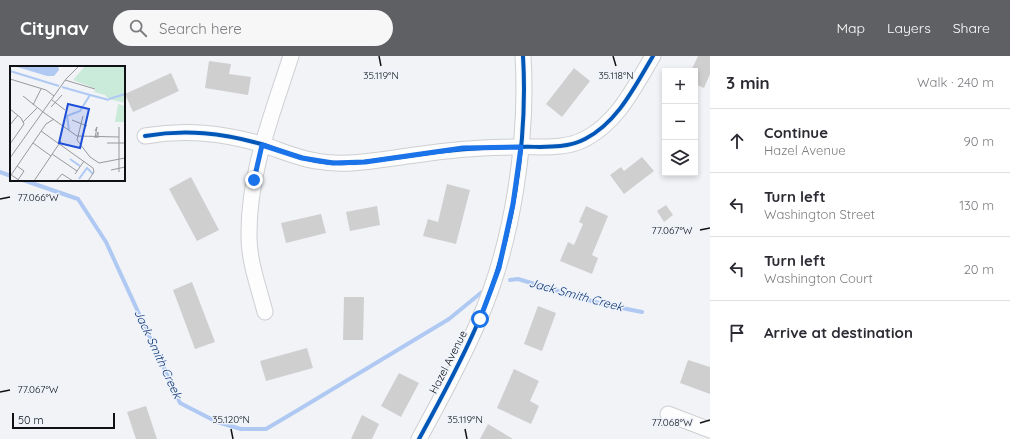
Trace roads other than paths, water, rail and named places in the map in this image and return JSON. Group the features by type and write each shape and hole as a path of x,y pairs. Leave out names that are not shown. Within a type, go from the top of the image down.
{"street":[{"path":"265,312 250,253 249,238 253,187 262,145 291,56"},
{"name":"Hazel Avenue","path":"419,439 480,319 499,268 513,204 521,147 524,116 523,56"},
{"path":"145,136 187,131 209,132 234,137 302,158 333,163 365,162 463,148 561,146 572,144 599,130 624,104 653,56"},
{"path":"668,414 710,430"}],"waterway":[{"name":"Jack Smith Creek","path":"0,172 10,176"},
{"name":"Jack Smith Creek","path":"26,181 78,199 106,242 180,403 217,422 241,429 266,429 449,319 482,292"},
{"name":"Jack Smith Creek","path":"510,280 518,279 602,304 642,312"}]}
